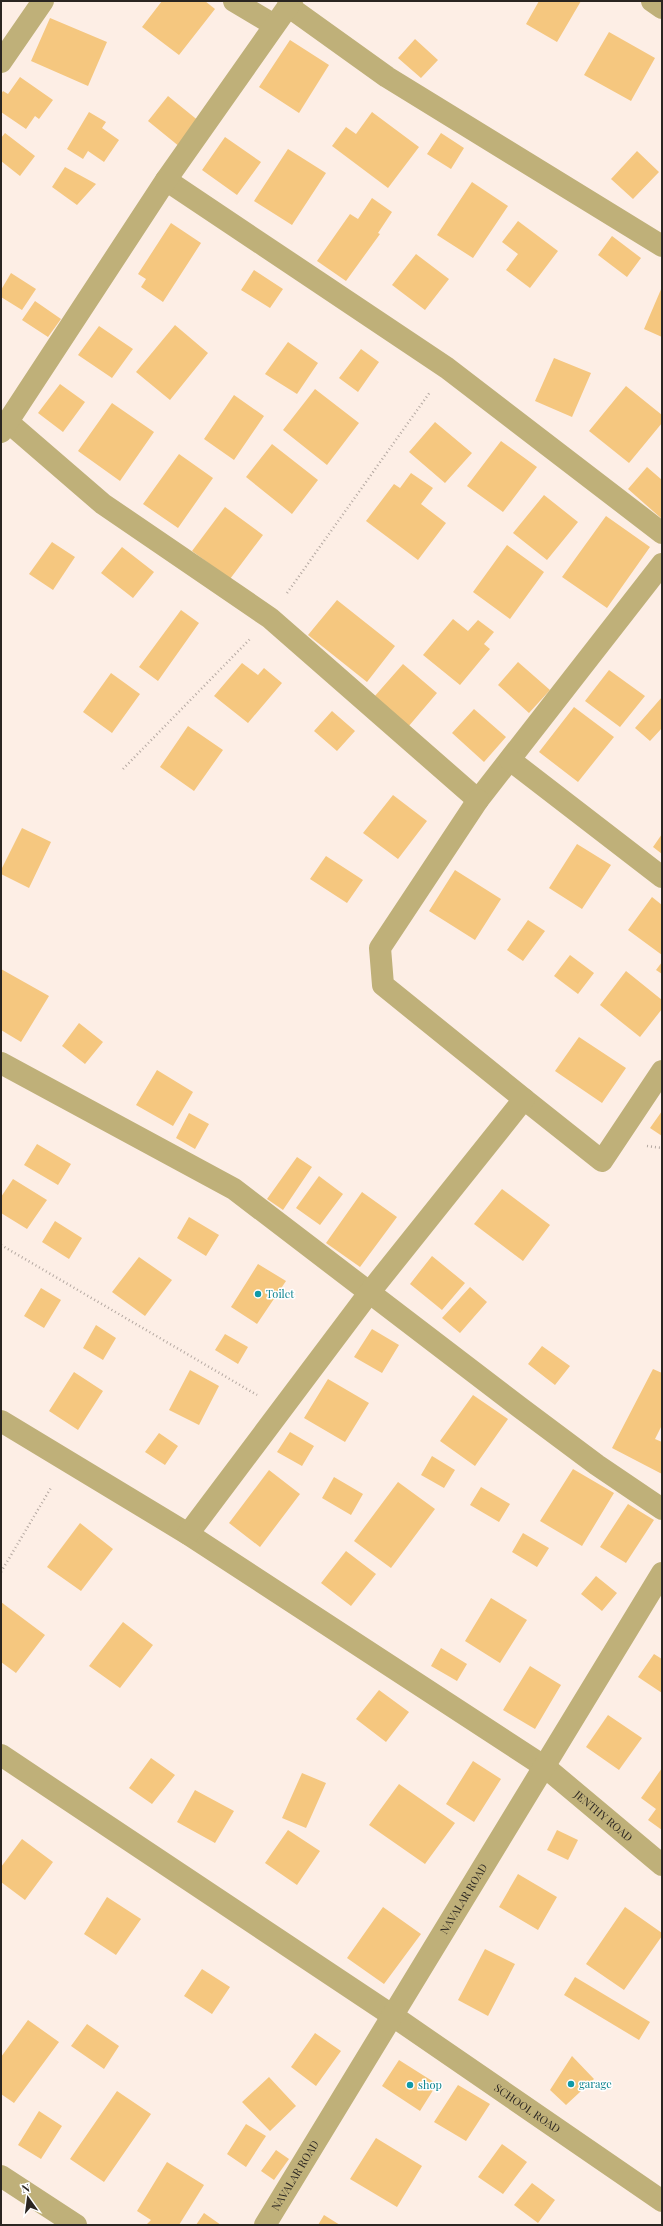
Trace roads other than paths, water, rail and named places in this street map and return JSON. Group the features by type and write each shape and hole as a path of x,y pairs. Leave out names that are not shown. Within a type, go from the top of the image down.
{"street":[{"path":"1,62 43,1"},
{"path":"234,1 274,25"},
{"path":"652,1 662,8"},
{"path":"478,800 270,618 103,504 5,427 166,180 290,4 387,77 662,246"},
{"path":"166,180 447,368 662,533"},
{"path":"662,564 478,800 380,948 383,985 602,1161 662,1071"},
{"path":"510,760 662,877"},
{"path":"1,1063 234,1189 597,1465 662,1509"},
{"path":"188,1534 369,1293 524,1099"},
{"name":"JENTHY ROAD","path":"1,1421 66,1462 188,1534 545,1767 662,1865"},
{"name":"NAVALAR ROAD","path":"265,2225 662,1573"},
{"name":"SCHOOL ROAD","path":"1,1755 393,2016 662,2201"},
{"path":"1,2176 76,2225"}],"place":[{"name":"Toilet","path":"258,1294"},
{"name":"garage","path":"571,2084"},
{"name":"shop","path":"410,2085"}]}
